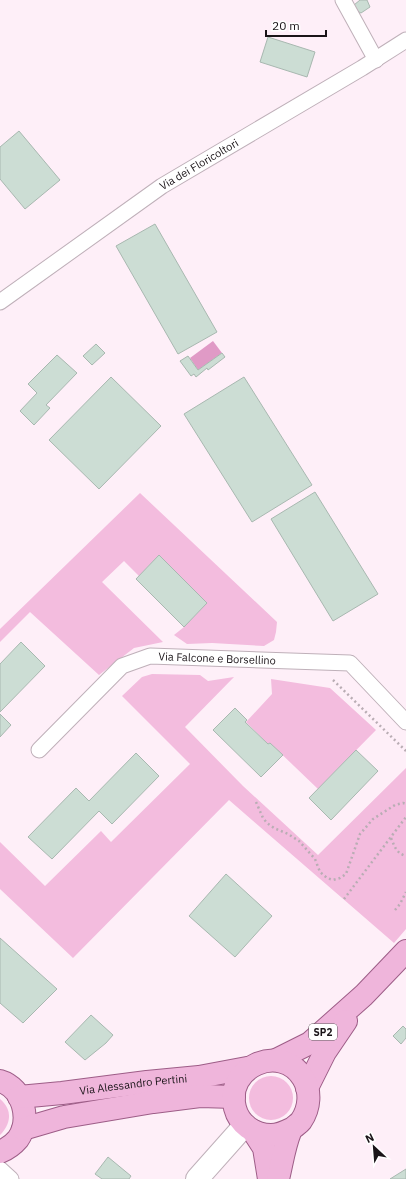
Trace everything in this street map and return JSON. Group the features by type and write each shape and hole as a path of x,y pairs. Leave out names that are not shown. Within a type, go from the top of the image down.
{"main road":[{"name":"SP2","path":"276,1060 310,1043 364,995 406,951"},
{"name":"SP2","path":"307,1088 325,1052 364,995"},
{"path":"249,1128 262,1134 282,1134 291,1129 300,1121 306,1111 309,1099 303,1078 296,1069 286,1063 276,1060 266,1060 247,1068 234,1089 235,1108 239,1117 264,1148 269,1179"},
{"name":"Via Alessandro Pertini","path":"19,1096 62,1093 199,1077 247,1068"},
{"path":"0,1081 12,1088 19,1096 24,1107 25,1118 23,1129 18,1139 10,1147 0,1152"},
{"name":"Via Alessandro Pertini","path":"23,1129 64,1117 153,1102 200,1096 234,1097"},
{"path":"197,1179 249,1128"},
{"path":"278,1179 291,1129"}],"street":[{"path":"343,0 376,60"},
{"name":"Via dei Floricoltori","path":"0,302 162,186 376,60 406,40"},
{"name":"Via Falcone e Borsellino","path":"39,750 122,666 150,656 350,663 406,722"},
{"path":"0,1169 11,1179"}],"path":[{"path":"310,661 334,681 406,751"},
{"path":"256,802 263,818 274,828 300,841 315,859 320,872 326,878 333,880 346,874 360,834 373,819 395,805 406,804"},
{"path":"344,900 406,818"},
{"path":"391,837 396,849 400,854 406,856"},
{"path":"395,910 406,892"}],"shaded area":[{"path":"213,341 222,353 198,370 190,358"},
{"path":"140,493 277,622 274,640 264,646 212,643 187,644 174,635 184,627 207,603 159,555 139,576 124,561 102,582 163,642 134,648 99,675 30,612 0,642 0,629"},
{"path":"152,674 200,675 208,681 234,677 185,727 243,786 318,855 406,768 406,929 394,943 229,800 73,958 0,889 0,842 45,886 101,831 111,842 190,764 122,696 142,677"},
{"path":"271,679 330,688 376,730 318,789 246,722 272,694"},
{"path":"267,1076 275,1076 280,1077 287,1082 292,1089 292,1107 287,1114 280,1119 267,1120 259,1117 252,1110 249,1102 249,1094 252,1086 259,1079"},
{"path":"0,1099 9,1112 9,1117 4,1131 0,1135"}],"building":[{"path":"360,0 367,0 370,7 361,13 357,11 354,5"},
{"path":"268,37 315,52 307,77 260,62"},
{"path":"19,131 60,180 25,209 0,179 0,147"},
{"path":"155,224 217,332 178,354 116,246"},
{"path":"96,344 105,353 92,365 83,356"},
{"path":"222,353 225,357 196,377 194,374 191,376 180,361 188,356 198,370"},
{"path":"57,355 77,373 46,405 50,408 34,425 20,411 37,393 28,384"},
{"path":"111,377 161,426 99,489 49,440"},
{"path":"244,377 312,485 252,522 184,414"},
{"path":"315,492 378,594 333,621 271,519"},
{"path":"159,555 207,603 184,627 136,579"},
{"path":"21,642 45,666 0,712 0,664"},
{"path":"235,708 247,720 245,722 268,744 270,743 283,755 261,777 213,730"},
{"path":"0,714 11,725 0,737"},
{"path":"356,750 378,771 331,820 309,798"},
{"path":"136,753 159,776 112,824 99,811 52,859 28,837 76,788 89,801"},
{"path":"226,874 272,916 235,957 189,916"},
{"path":"0,938 57,989 23,1023 0,1003"},
{"path":"91,1015 113,1035 106,1043 85,1060 65,1042"},
{"path":"403,1026 406,1029 406,1038 401,1044 393,1036"},
{"path":"108,1157 131,1176 129,1179 102,1179 95,1174"},
{"path":"406,1169 406,1179 390,1179"}]}
